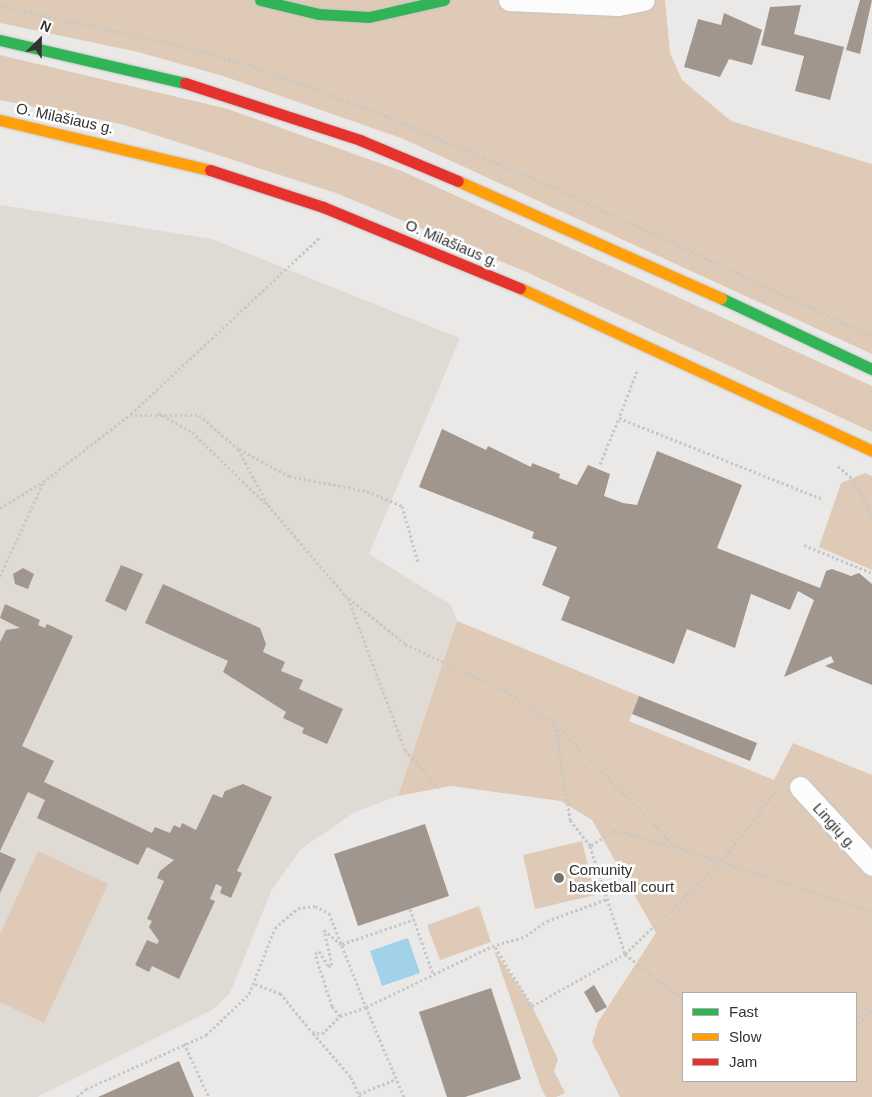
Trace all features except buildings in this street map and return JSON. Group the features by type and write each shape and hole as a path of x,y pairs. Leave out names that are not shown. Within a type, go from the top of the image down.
{"main road":[{"path":"260,0 319,14 369,17 444,0"},
{"path":"0,40 159,74 369,143 564,225 872,369"},
{"name":"O. Milašiaus g.","path":"0,120 183,161 323,207 533,293 872,451"}],"street":[{"path":"509,0 618,5 644,0"},
{"name":"Lingių g.","path":"790,787 872,865"}],"path":[{"path":"0,508 43,482 130,415 321,235"},
{"path":"600,464 640,363"},
{"path":"130,415 156,412 199,415 238,449 289,476 367,491 402,506 418,562"},
{"path":"156,412 192,432 268,505 348,597 405,644 506,690 555,724 676,848"},
{"path":"619,418 823,499"},
{"path":"238,449 268,505"},
{"path":"838,466 853,479 872,516"},
{"path":"0,576 43,482"},
{"path":"804,545 872,573"},
{"path":"348,597 405,750 439,788"},
{"path":"555,724 570,820 590,846 625,954 682,998"},
{"path":"495,947 532,1006 625,954 722,860 790,787"},
{"path":"590,846 614,830 722,860 830,901 872,912"},
{"path":"312,1032 322,1034 340,1016 366,1007 433,974 607,899"},
{"path":"77,1097 184,1043 206,1035 234,1011 255,984 275,928 298,908 315,906 329,913 404,1097"},
{"path":"410,909 433,974"},
{"path":"343,945 415,920"},
{"path":"340,1016 315,954 319,952 328,966 332,965 324,930 343,945"},
{"path":"255,984 280,993 360,1095 396,1079"},
{"path":"857,1027 872,1008"},
{"path":"184,1043 209,1097"}],"shaded area":[{"path":"0,0 665,0 670,53 682,80 731,121 872,164 872,354 401,138 223,76 138,52 0,23"},
{"path":"0,55 228,109 402,171 872,386 872,432 524,271 336,193 121,124 0,100"},
{"path":"0,205 212,239 460,338 369,554 451,605 457,621 398,796 355,812 301,849 272,889 230,993 212,1010 37,1097 0,1097"},
{"path":"865,473 872,476 872,570 819,547 841,483"},
{"path":"457,621 639,696 629,721 774,780 793,743 872,775 872,1097 620,1097 592,1042 598,1022 656,933 592,820 561,801 451,786 398,796"},
{"name":"Comunity basketball court","path":"582,841 595,895 535,909 523,855"},
{"path":"38,851 108,884 44,1023 0,1002 0,934"},
{"path":"479,906 491,942 440,960 427,925"},
{"path":"494,950 532,1006 558,1059 554,1071 565,1093 556,1097 546,1097 541,1088"}],"water":[{"path":"408,938 420,973 382,986 370,951"}],"traffic: fast":[{"path":"260,0 319,14 369,17 444,0"},
{"path":"0,40 185,83"},
{"path":"721,298 872,369"}],"traffic: slow":[{"path":"0,120 210,170"},
{"path":"458,181 721,298"},
{"path":"520,288 872,451"}],"traffic: jam":[{"path":"185,83 360,140 458,181"},
{"path":"210,170 323,207 520,288"}],"place":[{"name":"Comunity basketball court","path":"559,878"}]}
